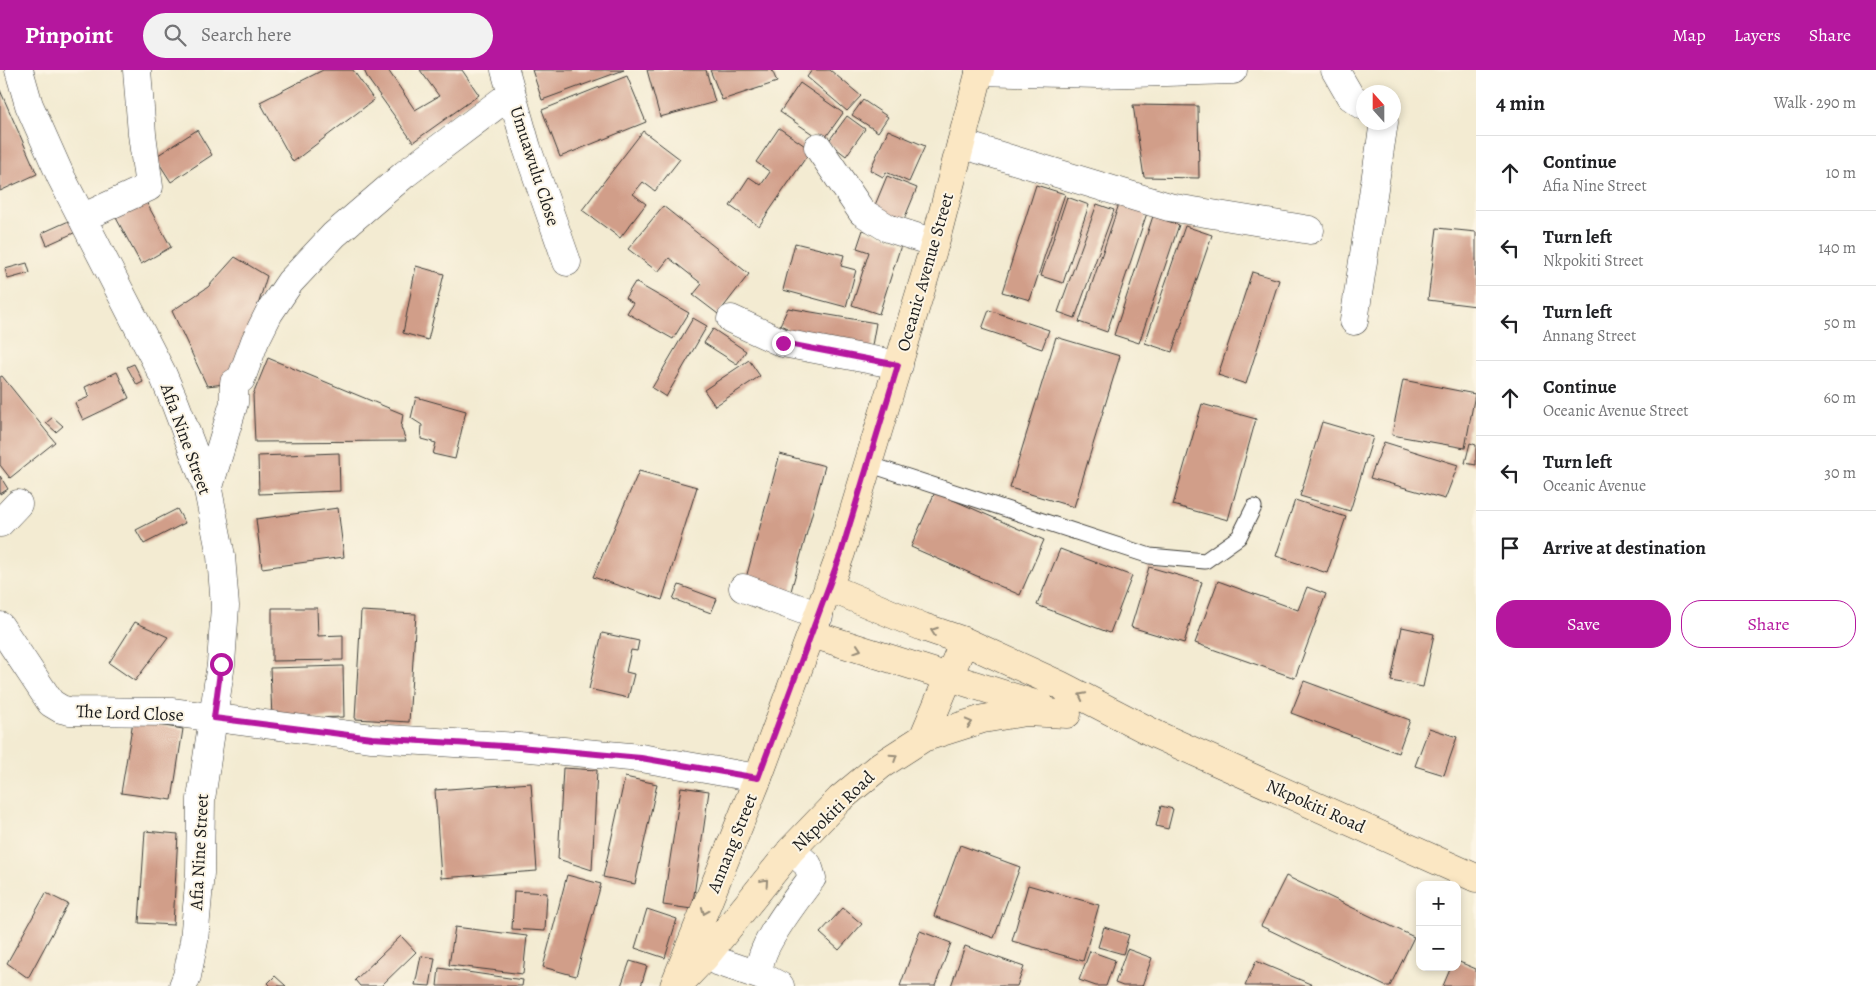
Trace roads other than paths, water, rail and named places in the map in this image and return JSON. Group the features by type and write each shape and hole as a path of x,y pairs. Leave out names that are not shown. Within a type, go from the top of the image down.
{"main road":[{"name":"Oceanic Avenue Street","path":"828,587 841,553 935,244 980,70"},
{"name":"Annang Street","path":"676,986 758,778 828,587"},
{"path":"828,587 923,627 964,641 1060,685 1157,734"},
{"path":"815,625 947,677 1067,714 1157,734"},
{"path":"923,738 947,677 964,641"},
{"name":"Nkpokiti Road","path":"676,986 705,957 792,850 840,799 881,765 923,738 984,719 1025,712 1067,714"},
{"name":"Nkpokiti Road","path":"1157,734 1476,878"}],"street":[{"name":"Afia Nine Street","path":"20,70 29,105 61,177 163,375 175,403 208,490 221,556 225,606 221,664 201,799 200,873 194,941 187,976 183,986"},
{"path":"82,218 149,186 142,134 137,70"},
{"path":"980,70 1098,74 1233,70"},
{"path":"1335,70 1350,96 1356,100"},
{"path":"208,490 234,403 234,383 241,379 269,313 290,282 334,235 508,82"},
{"name":"Umuawulu Close","path":"508,82 527,148 567,262"},
{"path":"1354,321 1383,130"},
{"path":"961,144 1169,207 1310,230"},
{"path":"818,147 862,212 888,228 935,244"},
{"path":"731,318 783,343 898,365"},
{"path":"742,588 815,625"},
{"name":"The Lord Close","path":"0,626 50,703 60,710 69,712 171,712 372,738 519,747 641,758 758,778"},
{"path":"770,981 759,971 762,956 776,929 812,878 808,865 792,850"},
{"path":"705,957 770,981"}],"lane":[{"path":"868,464 1150,556 1205,561 1239,537 1254,507"}]}
